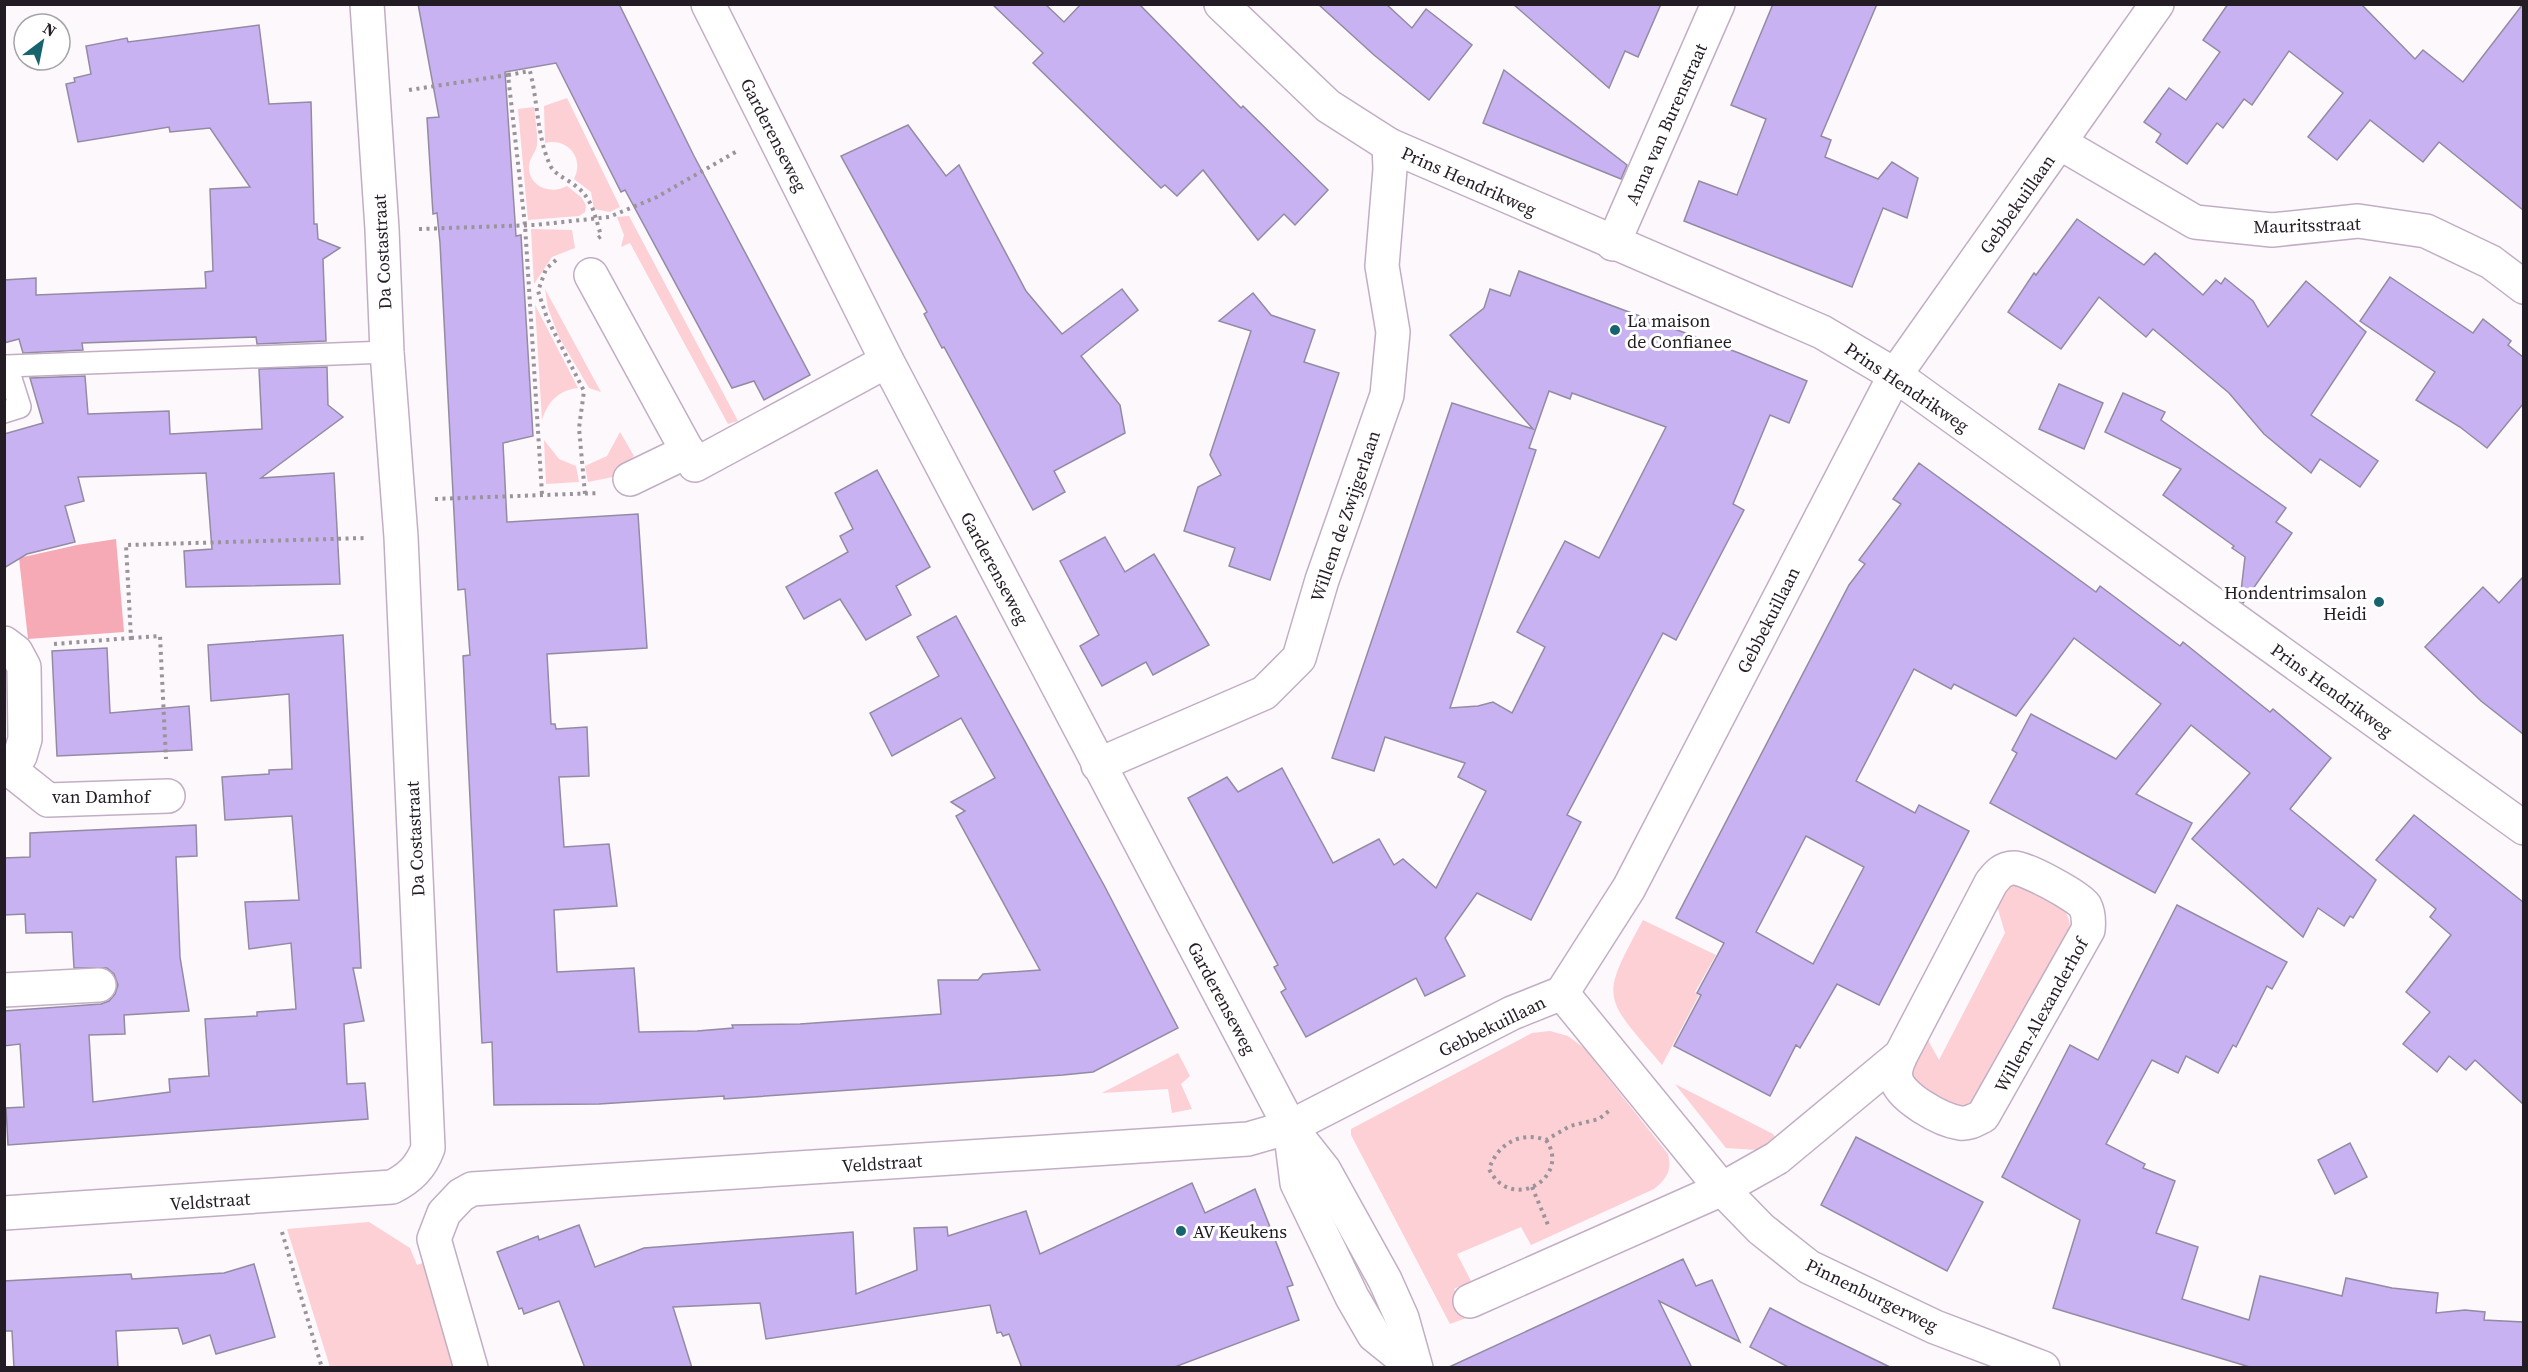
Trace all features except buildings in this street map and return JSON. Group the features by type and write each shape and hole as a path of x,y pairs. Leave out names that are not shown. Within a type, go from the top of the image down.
{"street":[{"name":"Da Costastraat","path":"367,4 382,230 387,352 399,499 429,1128 425,1156 412,1174"},
{"name":"Garderenseweg","path":"708,4 887,361 1290,1127 1324,1170 1385,1280 1402,1318 1415,1368"},
{"name":"Prins Hendrikweg","path":"1221,4 1328,106 1389,145 1613,244 1822,332 1895,375 2523,828"},
{"name":"Anna van Burenstraat","path":"1613,244 1718,4"},
{"name":"Gebbekuillaan","path":"1290,1127 1512,1012 1562,993 1629,888 1895,375 2157,4"},
{"name":"Mauritsstraat","path":"2060,143 2195,222 2272,230 2358,221 2426,231 2491,262 2523,286"},
{"name":"Willem de Zwijgerlaan","path":"1098,765 1264,693 1299,658 1322,580 1387,395 1393,332 1382,266 1390,169 1389,145"},
{"path":"591,275 695,465 887,361"},
{"path":"630,479 688,452"},
{"name":"van Damhof","path":"8,645 24,667 25,739 20,756 6,769 48,800 168,796"},
{"name":"Willem-Alexanderhof","path":"1722,1189 1776,1158 1901,1055 1996,875 2015,868 2026,871 2074,896 2084,905 2089,917 2088,930 1983,1116 1971,1122 1959,1123 1908,1098 1896,1078 1895,1067 1901,1055"},
{"path":"4,990 99,985"},
{"name":"Pinnenburgerweg","path":"1562,993 1722,1189 1761,1229 1809,1267 1935,1327 2043,1368"},
{"name":"Veldstraat","path":"471,1368 434,1239 444,1213 461,1195 472,1189 1248,1139 1290,1127"},
{"name":"Veldstraat","path":"4,1214 392,1187 412,1174"},
{"path":"1470,1301 1722,1189"}],"lane":[{"path":"4,412 20,407 7,366 387,352"}],"path":[{"path":"373,95 508,75 525,225 542,494"},
{"path":"382,230 525,225 609,217 657,197 772,131"},
{"path":"399,499 600,494 630,479"},
{"path":"131,638 126,545 401,537"},
{"path":"8,645 160,636 168,796"},
{"path":"1546,1140 1570,1126 1599,1119 1618,1102 1631,1079"},
{"path":"1534,1136 1546,1140 1554,1150 1554,1161 1550,1172 1532,1187 1522,1190 1509,1190 1500,1185 1489,1168 1493,1156 1501,1147 1515,1139 1534,1136"},
{"path":"1532,1187 1565,1257"},
{"path":"271,1197 322,1368"}],"shaded area":[{"path":"567,98 620,207 610,212 594,209 591,192 574,179 577,164 572,151 560,143 545,143 544,106"},
{"path":"534,107 537,145 529,164 530,174 533,180 542,187 554,190 567,186 581,197 586,205 585,212 579,216 528,220 518,109"},
{"path":"629,216 738,421 728,424 630,243 621,247 624,235 617,217"},
{"path":"531,229 572,230 575,248 552,257 534,284"},
{"path":"545,289 601,392 589,388 559,337 548,308"},
{"path":"535,305 578,388 565,391 555,398 547,407 542,420"},
{"path":"620,432 634,456 613,477 588,482 585,466 607,456"},
{"path":"544,440 559,459 576,466 579,482 546,484"},
{"path":"116,539 124,632 28,639 19,558"},
{"path":"2021,883 2060,906 2066,913 2070,929 1976,1103 1960,1108 1919,1087 1910,1073 1911,1060 1924,1033 1939,1060 2005,933 1995,899 2011,884"},
{"path":"1643,920 1716,955 1695,992 1699,995 1662,1065 1618,1010 1614,997 1614,983 1619,967"},
{"path":"1550,1031 1568,1036 1584,1048 1668,1154 1667,1174 1654,1189 1531,1245 1521,1227 1457,1254 1471,1281 1454,1289 1469,1317 1450,1324 1351,1135 1351,1129 1532,1033"},
{"path":"1178,1053 1190,1076 1181,1084 1192,1109 1172,1113 1168,1089 1102,1093"},
{"path":"1675,1084 1773,1134 1777,1140 1757,1150 1726,1148"},
{"path":"369,1222 410,1248 417,1265 425,1262 457,1367 330,1367 287,1229"}],"place":[{"name":"La maison de Confianee","path":"1615,330"},
{"name":"Hondentrimsalon Heidi","path":"2379,602"},
{"name":"AV Keukens","path":"1181,1231"}]}
